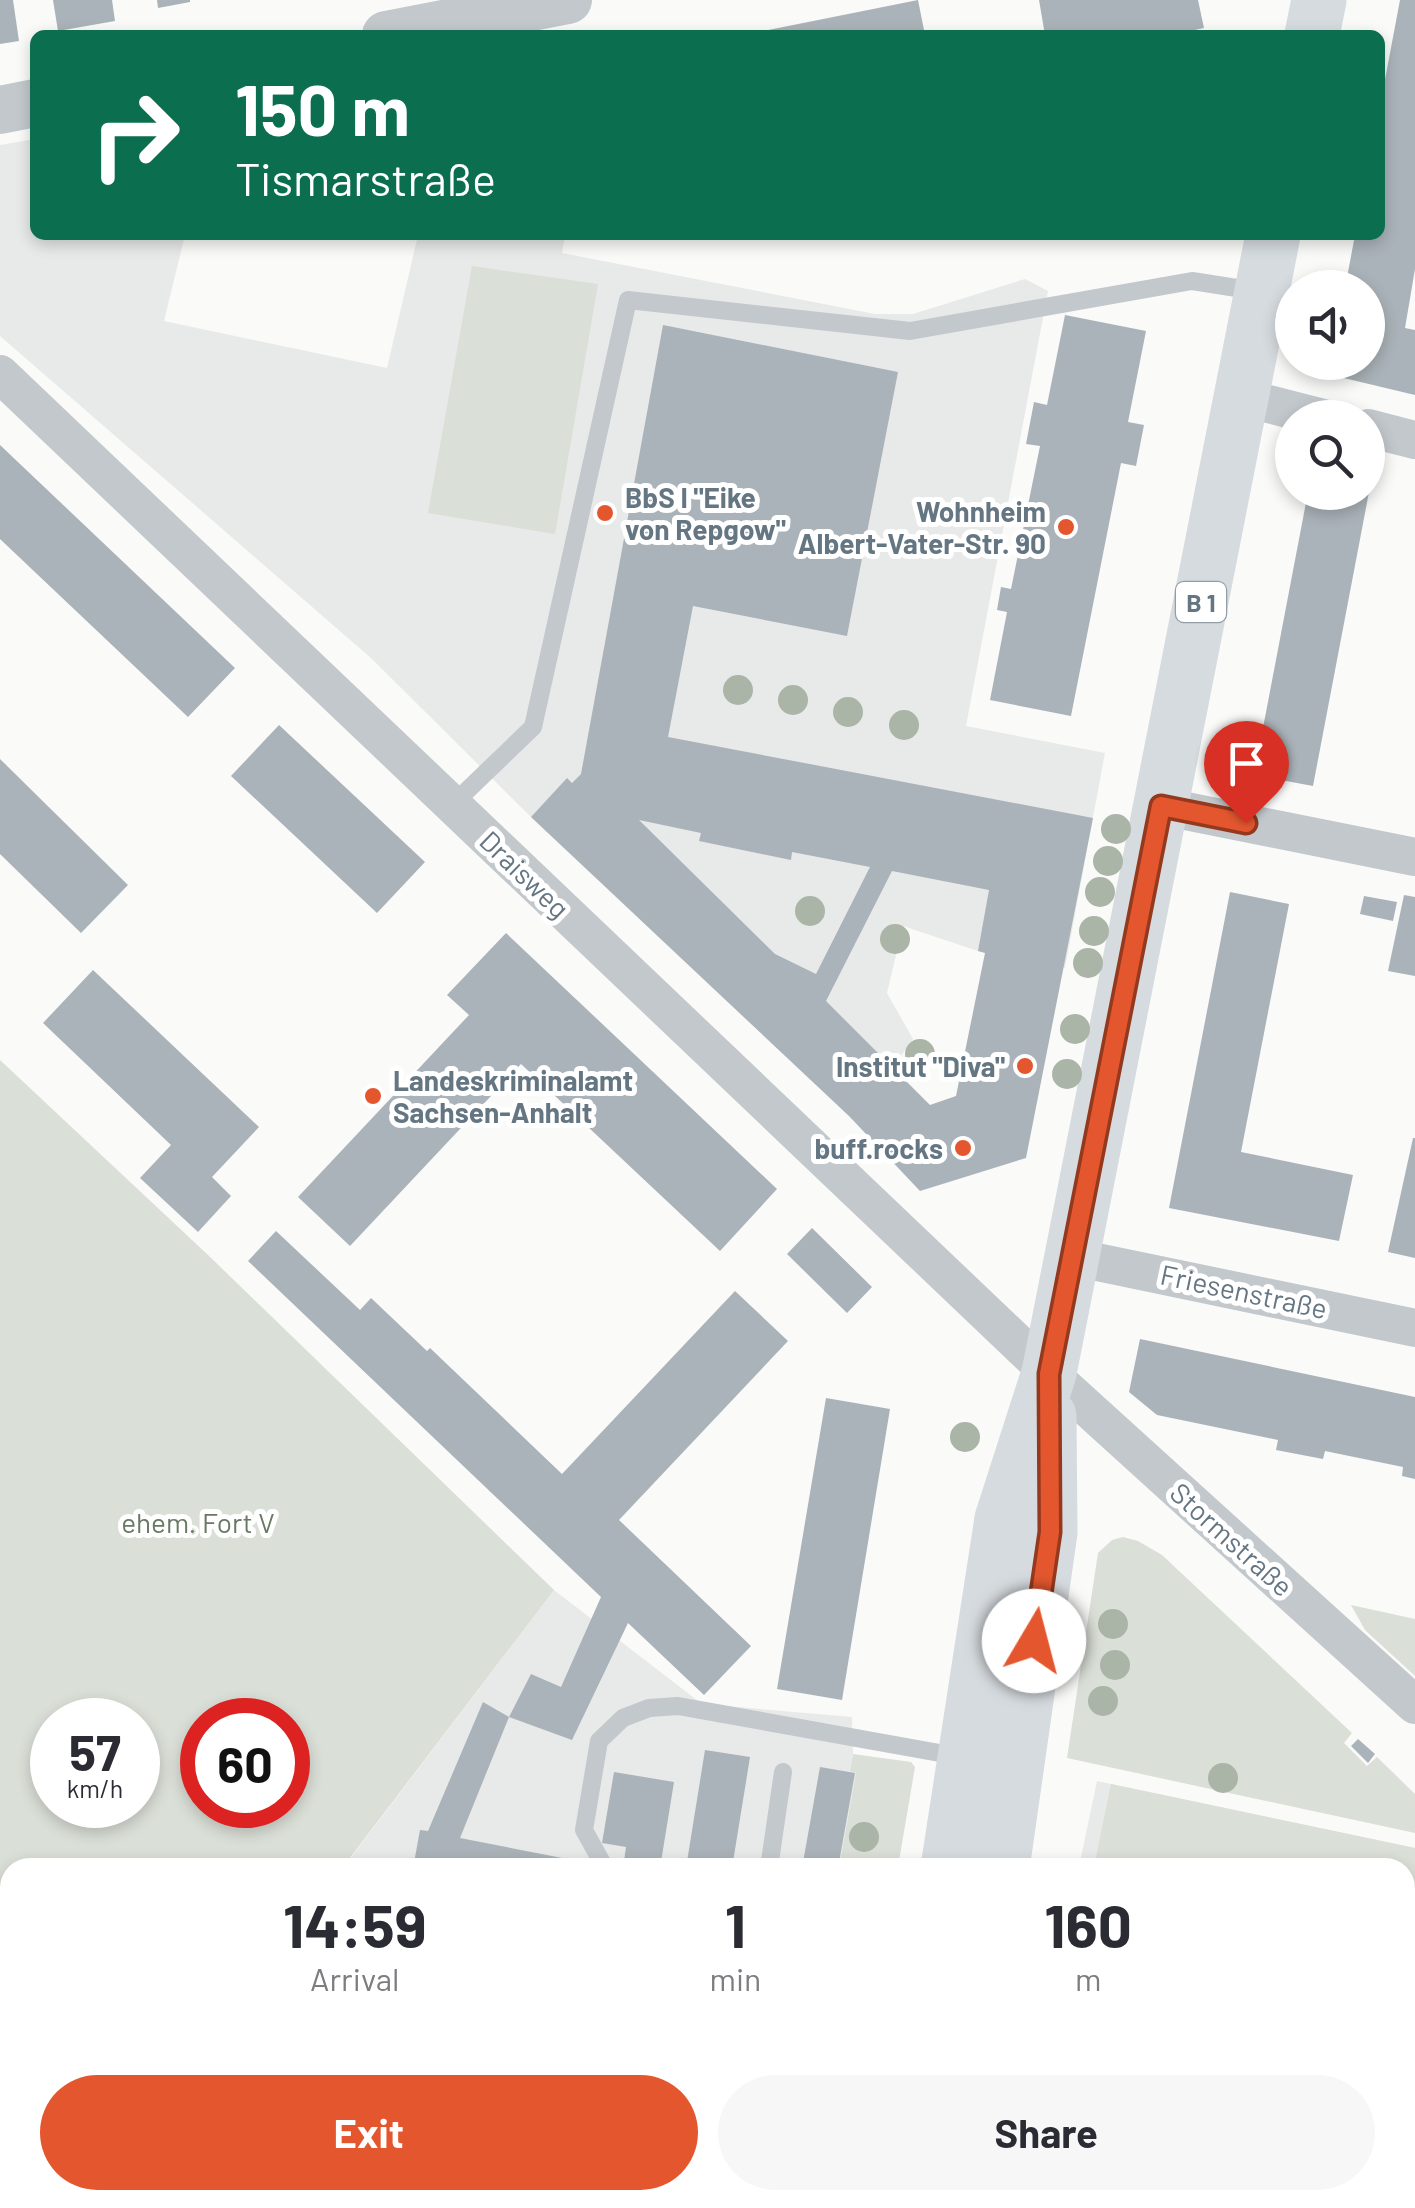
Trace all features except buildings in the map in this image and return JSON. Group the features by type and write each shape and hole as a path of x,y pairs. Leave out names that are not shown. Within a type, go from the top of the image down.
{"main road":[{"path":"1313,30 1319,0"},
{"name":"B 1","path":"950,1858 1002,1519 1049,1374 1272,240"},
{"name":"B 1","path":"1003,1858 1050,1532 1049,1374"}],"street":[{"path":"412,30 568,0"},
{"path":"0,110 30,105"},
{"name":"Draisweg","path":"0,374 1049,1374"},
{"path":"1241,397 1275,406"},
{"path":"1385,432 1415,440"},
{"path":"1161,806 1415,857"},
{"name":"Friesenstraße","path":"1073,1256 1415,1328"},
{"name":"Stormstraße","path":"1049,1374 1415,1705"}],"lane":[{"path":"452,804 534,727 628,300 910,332 1192,280 1262,292"},
{"path":"599,1858 584,1830 597,1747 623,1718 649,1708 678,1706 968,1758"},
{"path":"770,1858 783,1772"}],"shaded area":[{"name":"BbS I \"Eike von Repgow\"","path":"30,140 30,240 184,240 164,321 387,368 417,240 564,240 562,253 875,314 913,314 1025,279 1048,291 966,726 1105,753 1065,968 978,951 903,926 887,993 913,1039 892,1069 849,1116 531,817 371,658 0,336 0,145"},
{"path":"554,1590 702,1704 852,1717 850,1771 856,1773 841,1858 351,1858"},
{"path":"1097,1781 1415,1848 1415,1858 1081,1858"}],"green space":[{"path":"472,266 598,284 555,534 428,513"},
{"name":"ehem. Fort V","path":"0,1060 554,1590 350,1858 0,1858"},
{"path":"1123,1537 1162,1555 1352,1733 1344,1743 1367,1766 1377,1757 1415,1794 1415,1833 1067,1758 1098,1553 1112,1540"},
{"path":"1351,1605 1415,1619 1415,1676 1365,1630"},
{"path":"853,1754 911,1762 915,1767 900,1858 841,1858 856,1773 850,1771"},
{"path":"1111,1784 1415,1848 1415,1858 1096,1858"}],"place":[{"name":"BbS I \"Eike von Repgow\"","path":"605,513"},
{"name":"Wohnheim Albert-Vater-Str. 90","path":"1066,527"},
{"name":"Institut \"Diva\"","path":"1025,1066"},
{"name":"Landeskriminalamt Sachsen-Anhalt","path":"373,1096"},
{"name":"buff.rocks","path":"963,1148"}],"route":[{"path":"1034,1641 1050,1532 1049,1374 1161,806 1246,823"}]}
